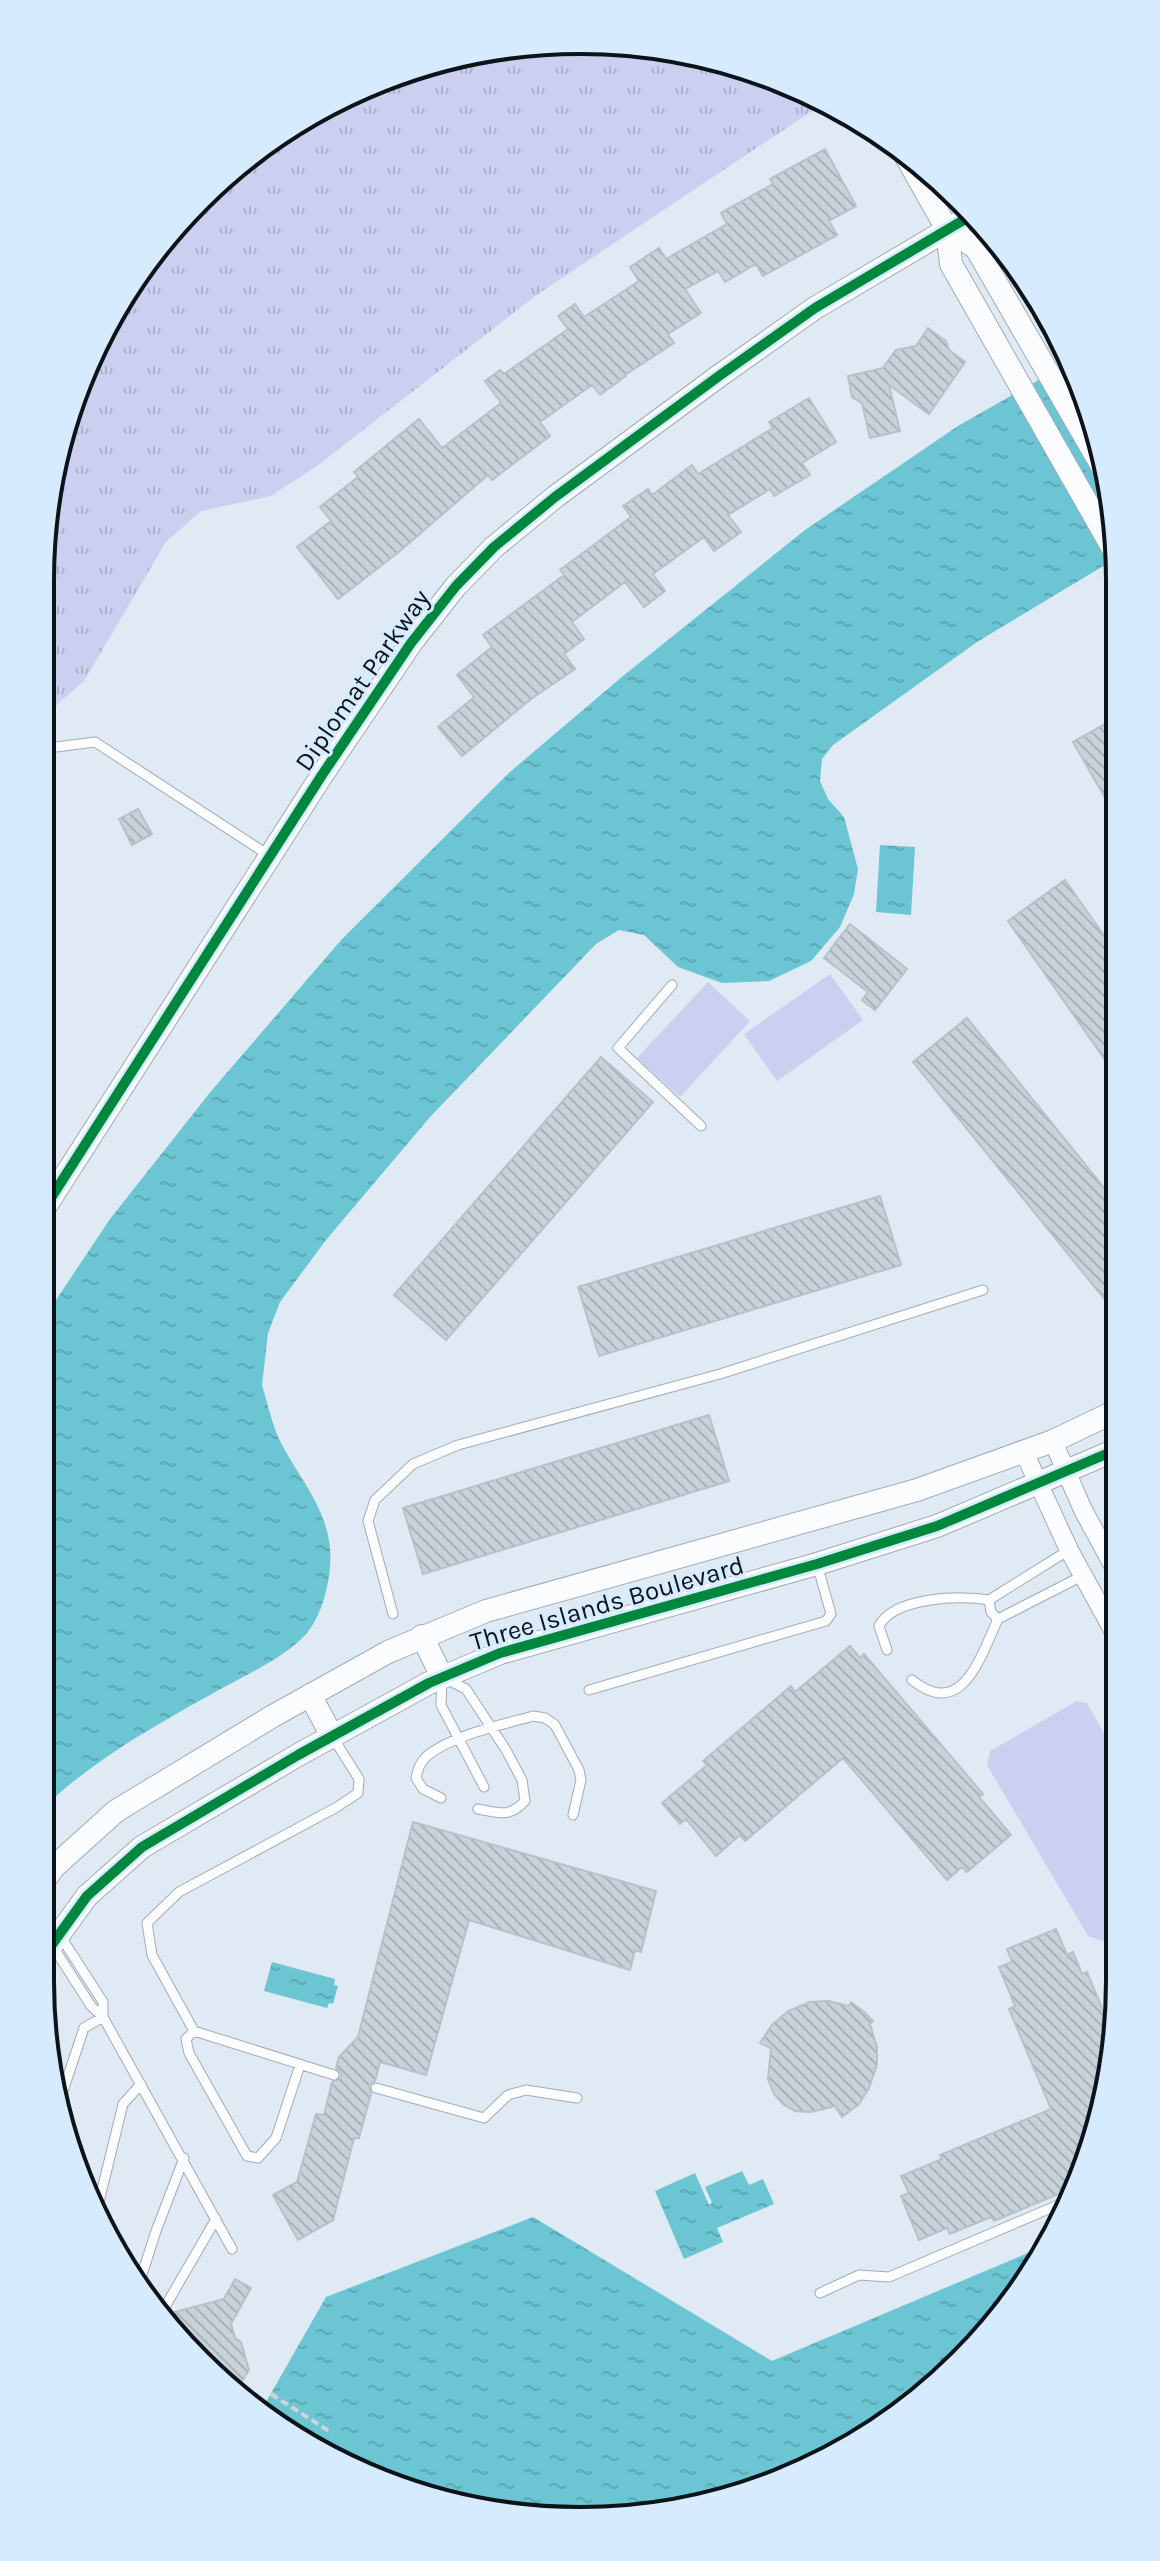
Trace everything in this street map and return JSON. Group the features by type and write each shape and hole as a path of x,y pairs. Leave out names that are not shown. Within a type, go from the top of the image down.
{"street":[{"path":"918,178 947,229 951,264 1103,532"},
{"name":"Diplomat Parkway","path":"54,1193 411,643 456,586 494,547 555,497 719,376 815,308 963,220"},
{"path":"947,229 976,248 1087,439"},
{"name":"Three Islands Boulevard","path":"54,1867 116,1811 310,1695 422,1636 486,1611 917,1490 1053,1441 1106,1416"},
{"path":"1053,1441 1083,1510 1106,1552"},
{"path":"1024,1452 1069,1550 1106,1618"},
{"name":"Three Islands Boulevard","path":"54,1943 87,1896 142,1847 332,1736 442,1677 500,1653 817,1564 937,1526 1106,1455"},
{"path":"422,1636 442,1677"},
{"path":"310,1695 332,1736"}],"lane":[{"path":"54,747 95,742 270,856"},
{"path":"672,985 618,1048 701,1126"},
{"path":"393,1614 368,1521 375,1500 413,1464 458,1445 720,1374 983,1290"},
{"path":"887,1650 879,1626 883,1618 894,1611 956,1597 989,1600 1069,1550"},
{"path":"589,1690 826,1621 831,1614 817,1564"},
{"path":"912,1680 930,1692 948,1692 961,1686 973,1672 998,1619 1082,1576"},
{"path":"989,1600 993,1618 998,1619"},
{"path":"478,1809 515,1812 525,1801 522,1780 466,1689 442,1677 441,1705 484,1787"},
{"path":"441,1798 423,1789 416,1778 418,1767 428,1756 460,1740 533,1716 545,1718 555,1725 579,1770 581,1780 573,1815"},
{"path":"332,1736 359,1779 358,1793 179,1892 147,1923 152,1955 194,2031 334,2075"},
{"path":"54,1951 91,2006 103,2017 232,2249"},
{"path":"65,2086 84,2028 103,2017"},
{"path":"194,2031 186,2039 189,2053 247,2156 258,2158 276,2138 300,2065"},
{"path":"100,2196 123,2104 141,2084"},
{"path":"376,2088 484,2118 508,2095 526,2090 577,2098"},
{"path":"143,2272 184,2158"},
{"path":"820,2293 859,2275 889,2277 1055,2206"},
{"path":"166,2305 216,2219"}],"path":[{"path":"271,2394 332,2433"}],"green space":[{"path":"546,55 614,55 683,64 749,82 815,109 538,294 317,466 271,496 201,511 166,542 84,681 54,707 55,546 64,477 82,411 124,317 163,260 208,208 260,163 317,124 379,94 477,64"},
{"path":"830,974 863,1020 777,1081 744,1034"},
{"path":"708,982 750,1021 680,1097 637,1058"},
{"path":"1077,1701 1087,1703 1106,1737 1106,1939 1102,1941 1088,1936 987,1765 990,1751"}],"water":[{"path":"1061,367 1078,411 1096,477 1106,565 977,642 833,745 822,759 820,781 828,799 844,817 858,869 854,894 840,927 811,961 769,981 722,983 678,967 644,935 619,930 596,944 430,1117 326,1240 280,1302 268,1333 262,1385 271,1417 283,1446 320,1511 329,1541 327,1589 313,1624 287,1651 121,1747 54,1798 54,1303 110,1219 212,1090 342,939 510,772 623,676 805,530 958,426"},
{"path":"880,845 915,847 911,915 876,912"},
{"path":"272,1962 335,1979 334,1985 338,1986 333,2004 329,2003 327,2008 264,1991"},
{"path":"742,2171 749,2185 763,2179 774,2204 717,2228 723,2242 684,2259 655,2191 695,2173 709,2205 712,2203 705,2187"},
{"path":"533,2217 772,2361 1031,2252 997,2301 952,2353 900,2398 843,2437 781,2467 716,2489 683,2497 614,2506 546,2506 477,2497 444,2489 347,2453 266,2402 326,2297"}],"building":[{"path":"825,149 856,206 829,221 837,235 763,276 756,264 725,282 718,271 685,289 701,313 668,334 674,343 600,395 592,385 540,422 550,436 492,480 488,475 400,551 338,599 297,547 331,521 320,507 358,477 354,472 419,419 442,448 501,403 485,381 500,370 504,374 568,329 558,316 575,304 584,317 639,281 630,267 659,248 666,259 727,224 721,213 773,184 770,179"},
{"path":"928,328 946,341 949,350 965,362 929,414 889,385 900,431 870,438 862,403 852,397 848,376 883,368 896,350 916,346"},
{"path":"809,398 836,442 802,463 810,475 774,496 770,489 728,515 741,532 714,551 704,537 653,574 665,591 644,607 625,582 572,622 584,639 564,654 575,669 531,699 462,756 438,727 474,697 457,675 492,647 483,635 564,575 560,570 631,517 623,506 648,489 652,495 692,465 698,474 773,428 769,422"},
{"path":"1106,724 1106,800 1073,742"},
{"path":"138,809 152,834 132,845 119,819"},
{"path":"1065,880 1106,938 1106,1061 1008,921"},
{"path":"850,924 907,969 875,1010 862,1000 868,992 824,958"},
{"path":"967,1018 1106,1190 1106,1301 913,1062"},
{"path":"601,1057 653,1102 446,1340 394,1295"},
{"path":"880,1196 901,1265 599,1356 578,1287"},
{"path":"709,1415 729,1481 423,1574 403,1508"},
{"path":"850,1646 860,1658 864,1654 983,1794 979,1797 1011,1835 967,1872 962,1867 947,1880 843,1758 745,1841 740,1835 716,1856 686,1819 680,1824 662,1803 707,1765 703,1761 791,1686 795,1692"},
{"path":"413,1822 656,1891 641,1952 635,1950 630,1970 469,1920 426,2075 380,2062 375,2081 369,2085 371,2094 359,2138 354,2138 333,2220 298,2240 273,2195 297,2182 316,2114 324,2115 332,2082 341,2078 336,2068 339,2057 358,2037"},
{"path":"1056,1929 1067,1955 1073,1952 1082,1974 1087,1972 1105,2015 1096,2084 1088,2117 1061,2193 994,2221 991,2217 950,2234 947,2228 919,2240 901,2196 909,2193 901,2176 942,2159 940,2155 1051,2109 1009,2009 1015,2006 999,1967 1012,1962 1007,1949"},
{"path":"828,2001 849,2006 851,2002 863,2011 873,2021 870,2024 877,2048 877,2064 869,2088 859,2104 842,2117 835,2106 811,2112 795,2111 784,2105 774,2094 768,2079 771,2048 760,2043 772,2025 788,2011 810,2002"},
{"path":"235,2279 251,2288 231,2324 235,2338 241,2342 249,2370 241,2383 208,2353 175,2312 224,2299"}],"cycle path":[{"path":"54,1193 322,775 411,643 456,586 494,547 555,497 719,376 815,308 963,220"},
{"path":"54,1942 87,1896 142,1847 298,1755 429,1683 500,1653 817,1564 937,1526 1106,1454"}]}
